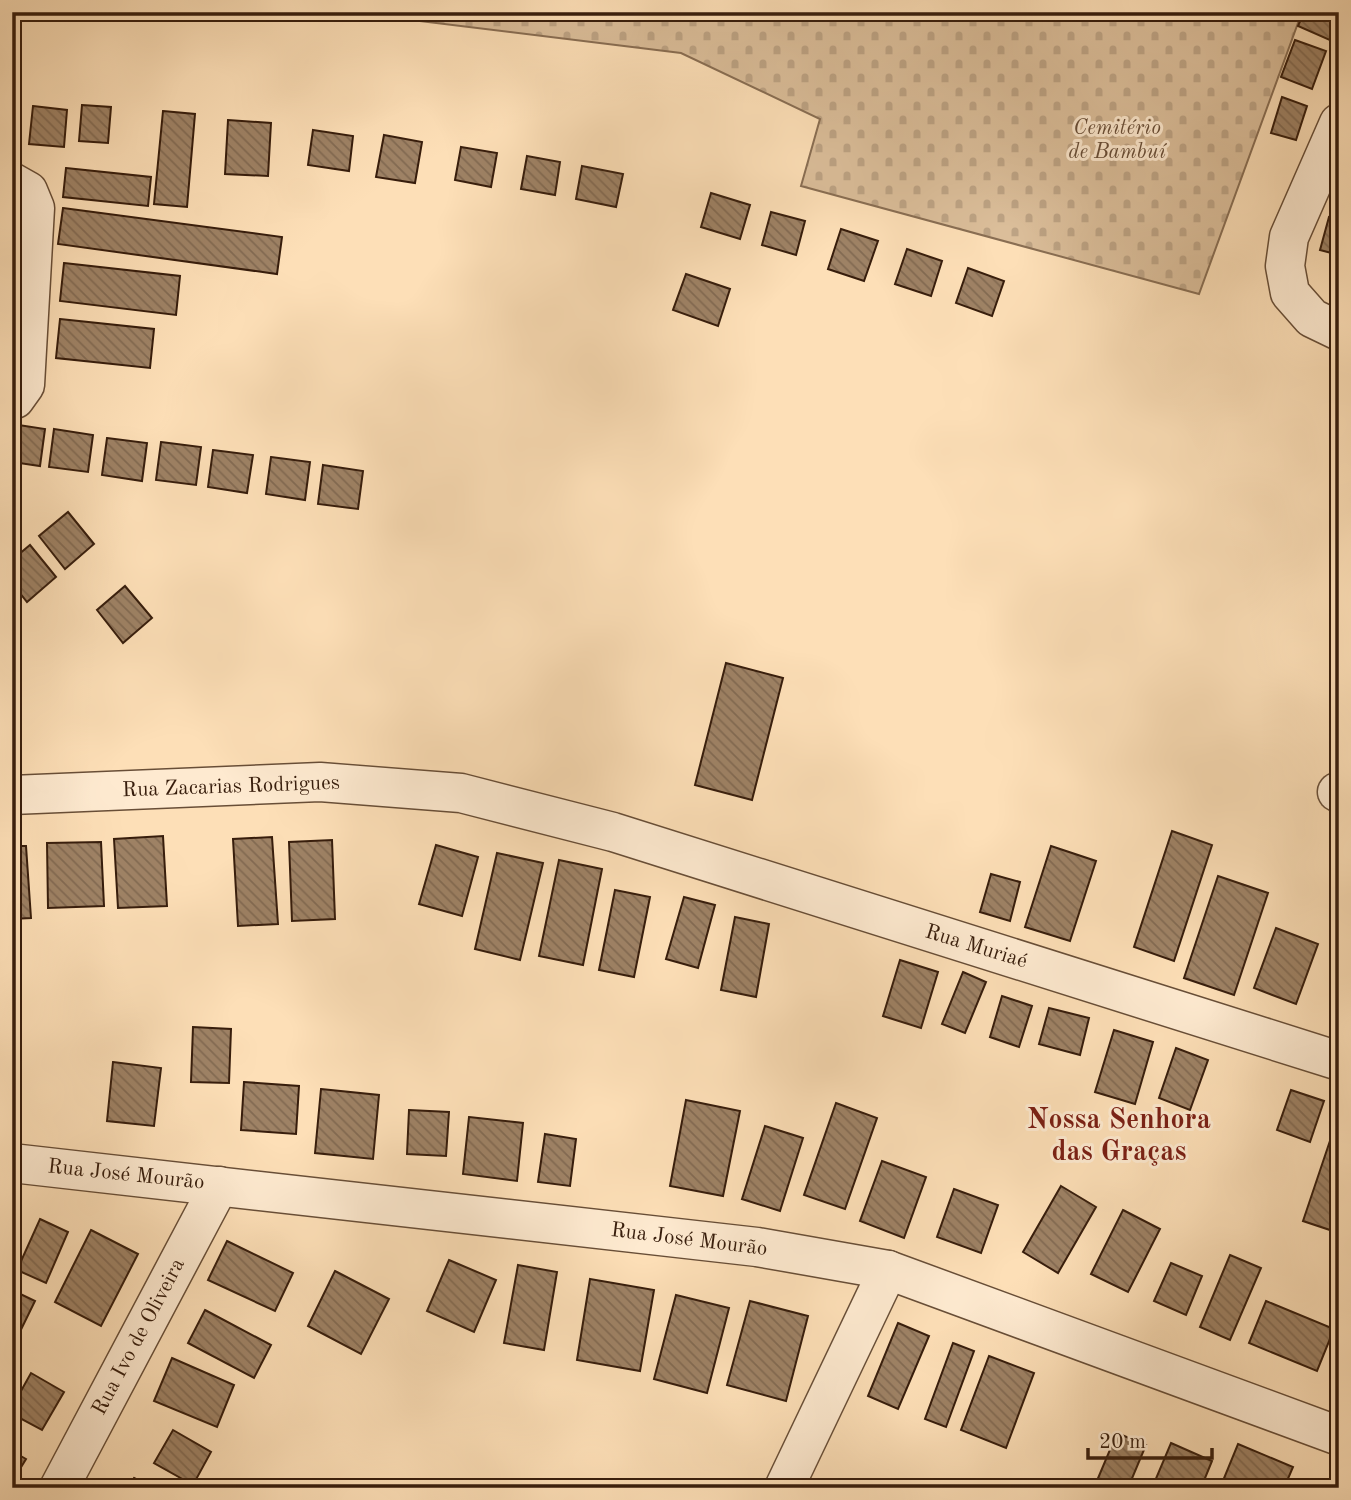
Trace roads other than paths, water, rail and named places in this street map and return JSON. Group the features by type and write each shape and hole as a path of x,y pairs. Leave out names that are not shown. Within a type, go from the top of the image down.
{"street":[{"path":"1339,123 1289,237 1285,266 1290,293 1312,318 1339,331"},
{"path":"12,182 29,191 35,208 26,385 12,400"},
{"name":"Rua Zacarias Rodrigues","path":"12,795 320,782 461,793 613,832"},
{"name":"Rua Muriaé","path":"613,832 1339,1061"},
{"name":"Rua José Mourão","path":"12,1163 757,1247 888,1270 1339,1436"},
{"name":"Rua Ivo de Oliveira","path":"58,1488 219,1186"},
{"path":"783,1488 888,1270"}],"district":[{"name":"Nossa Senhora das Graças","path":"1119,1137"}],"park label":[{"name":"Cemitério de Bambuí","path":"1117,140"}]}
